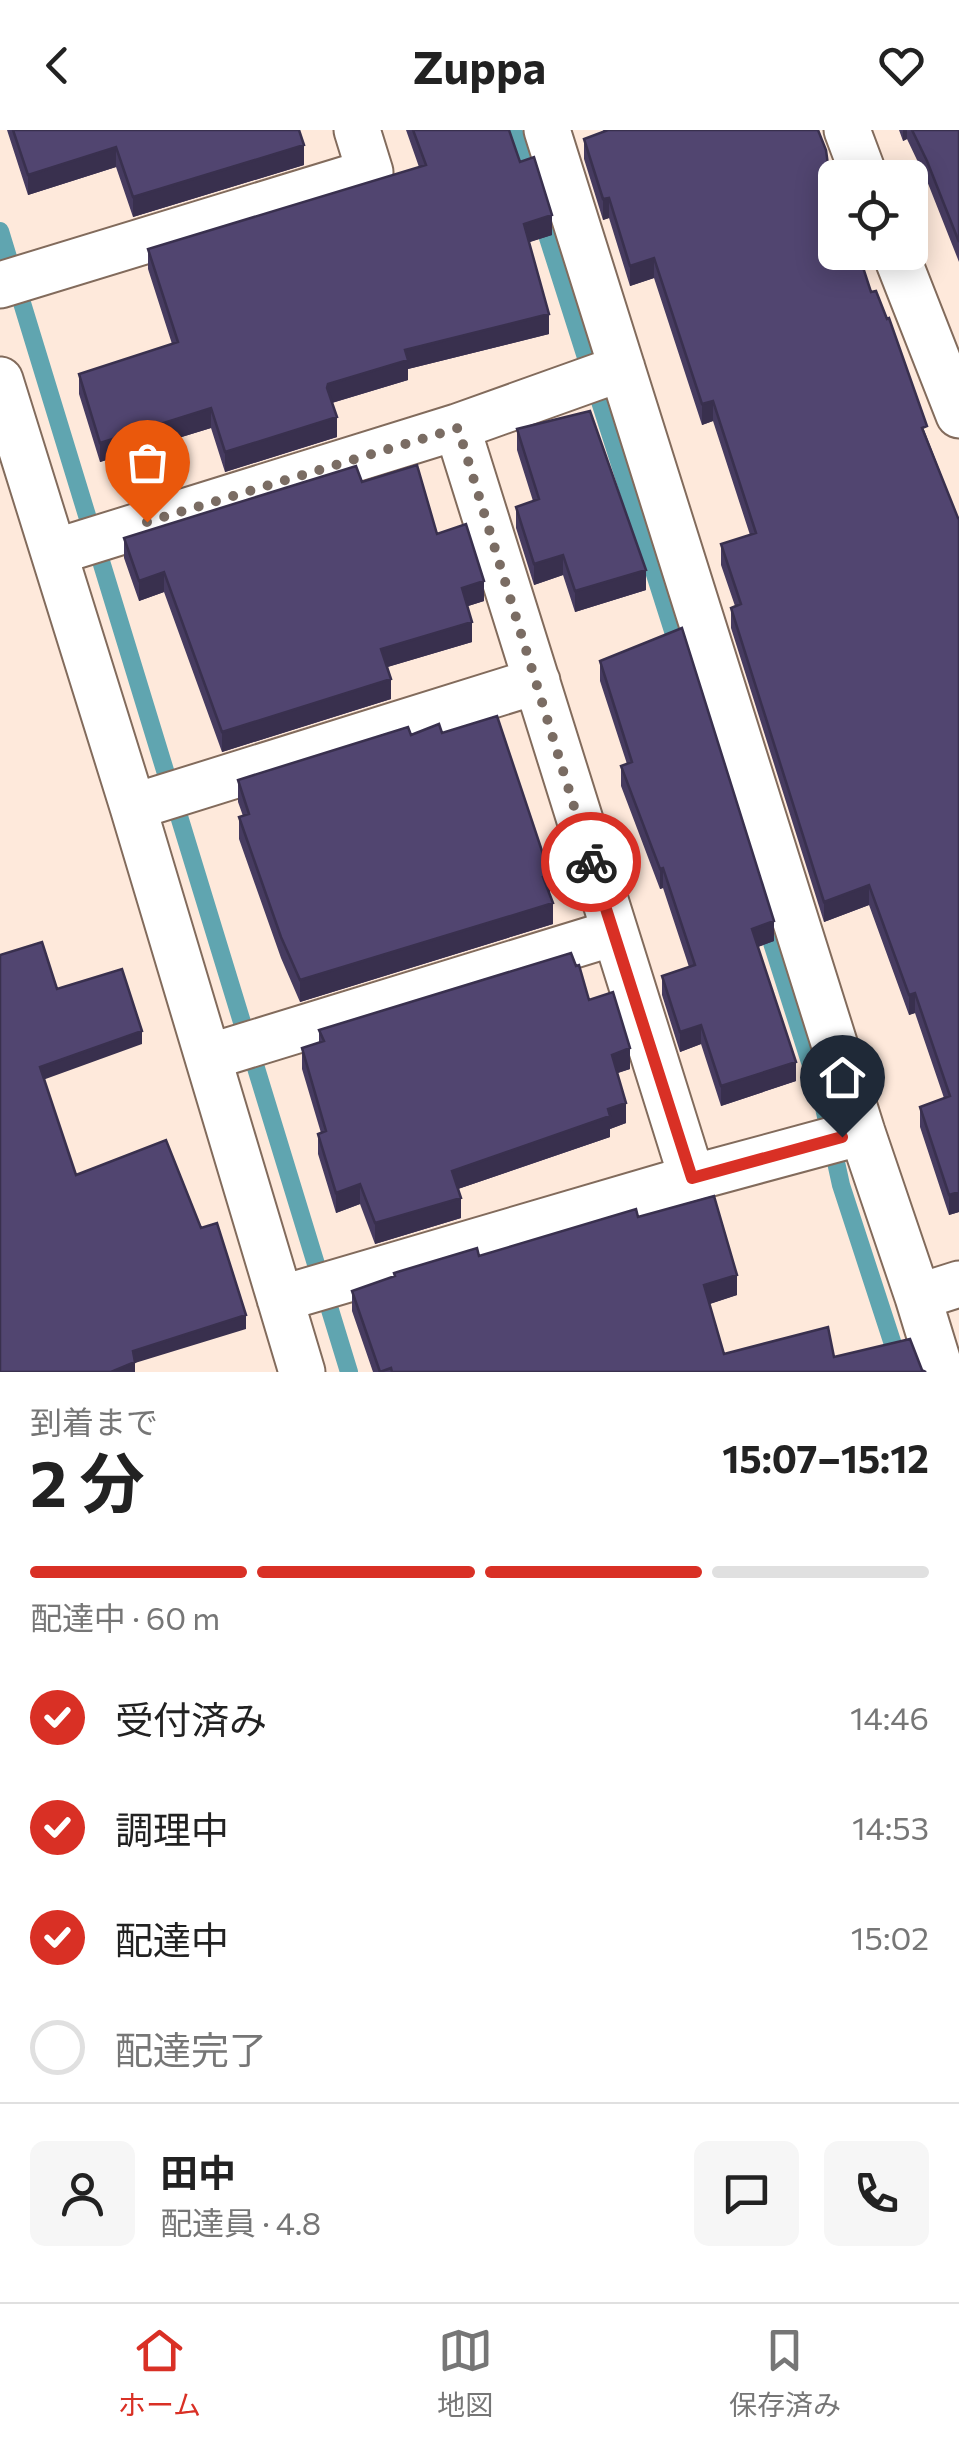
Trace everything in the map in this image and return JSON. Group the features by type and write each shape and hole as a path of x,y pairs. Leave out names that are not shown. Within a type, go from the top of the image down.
{"street":[{"path":"13,280 370,172 357,130"},
{"path":"547,130 599,376 839,1138 938,1290 941,1372"},
{"path":"847,130 859,160"},
{"path":"902,270 959,415"},
{"path":"82,543 458,428 599,376"},
{"path":"0,380 82,543 162,798 310,1290 302,1372"},
{"path":"458,428 692,1178"},
{"path":"162,798 537,681"},
{"path":"237,1048 613,933"},
{"path":"310,1290 839,1138"}],"building":[{"path":"13,130 299,130 304,145 133,197 116,147 28,175"},
{"path":"413,130 509,130 520,162 534,157 552,215 524,224 549,314 405,350 408,360 328,384 337,417 225,452 211,408 100,443 79,374 178,342 148,249 426,165"},
{"path":"608,130 818,130 827,160 818,160 818,270 864,270 871,292 876,291 889,318 927,426 922,428 959,518 959,1192 949,1195 920,1107 950,1096 915,993 909,995 869,885 824,902 731,608 741,604 721,544 756,533 713,401 702,404 654,258 630,266 609,198 603,199 584,139"},
{"path":"912,130 959,130 959,242 928,160"},
{"path":"590,411 646,570 575,591 563,555 534,564 516,507 539,499 517,429"},
{"path":"417,465 437,534 466,524 484,581 462,588 472,622 381,649 391,679 222,732 164,572 139,581 124,538 356,466 362,482"},
{"path":"682,628 774,921 752,929 796,1062 721,1086 701,1025 680,1032 662,976 695,965 663,868 660,869 621,766 632,762 600,661"},
{"path":"497,716 550,875 543,877 553,903 300,980 239,817 249,814 238,780 408,727 411,735 439,724 442,733"},
{"path":"42,942 57,989 122,969 142,1031 40,1067 76,1175 166,1140 201,1228 217,1223 246,1315 133,1351 135,1362 111,1372 0,1372 0,955"},
{"path":"571,953 576,966 579,965 589,1000 613,992 630,1048 612,1055 626,1103 608,1109 610,1116 452,1171 461,1198 375,1223 360,1184 336,1193 318,1134 326,1131 302,1048 324,1041 319,1030"},
{"path":"714,1196 737,1275 704,1285 724,1354 828,1327 834,1357 910,1339 926,1372 392,1372 391,1368 380,1372 352,1291 395,1276 394,1273 477,1248 479,1256 636,1209 638,1217"}],"waterway":[{"path":"513,130 530,182"},
{"path":"541,216 680,653"},
{"path":"0,231 349,1372"},
{"path":"765,921 823,1103 841,1185 902,1372"}],"way so far":[{"path":"147,522 458,428 591,862"}],"route":[{"path":"591,862 692,1178 842,1137"}]}
